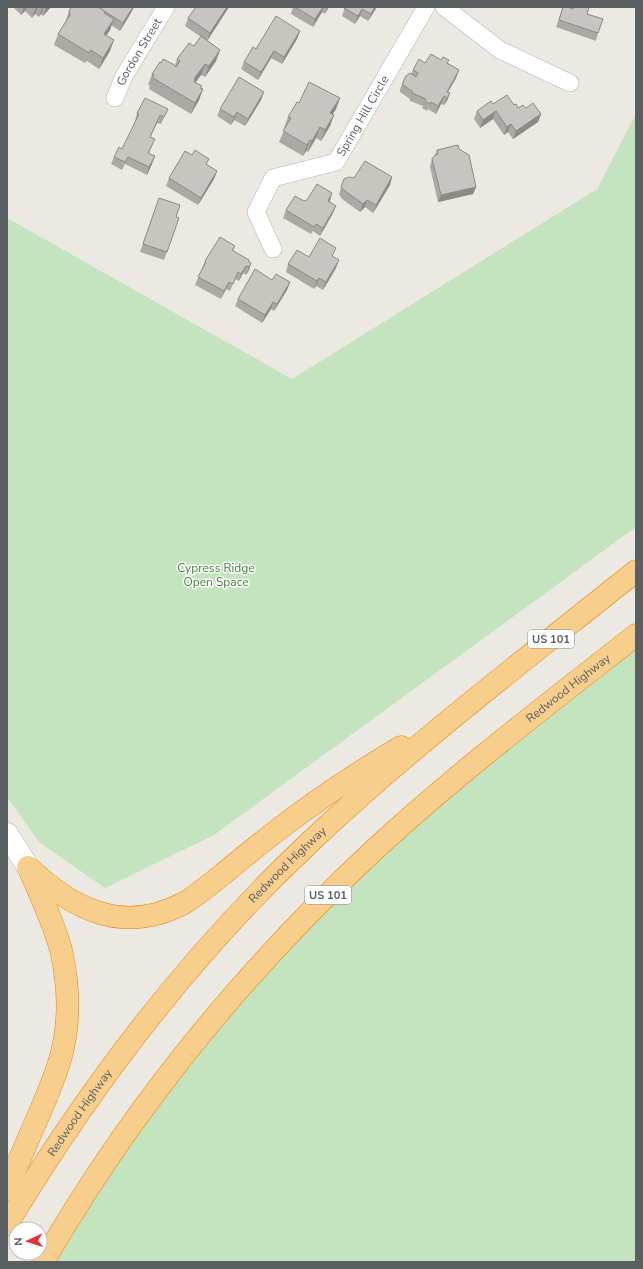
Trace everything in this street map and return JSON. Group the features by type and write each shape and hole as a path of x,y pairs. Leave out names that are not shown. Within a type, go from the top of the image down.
{"highway":[{"name":"Redwood Highway","path":"7,1224 63,1136 111,1067 164,1000 219,935 276,875 332,821 396,765 636,571"},
{"name":"Redwood Highway","path":"43,1262 75,1209 122,1138 172,1070 226,1004 311,911 367,856 409,819 501,742 636,635"},
{"path":"28,867 46,884 64,897 95,912 108,916 126,918 145,916 165,911 184,903 201,892 276,831 340,785 374,762 466,707"},
{"path":"7,1189 55,1075 62,1048 67,1013 65,970 60,949 48,912 28,867"},
{"path":"54,1262 75,1209"}],"street":[{"name":"Gordon Street","path":"115,98 124,76 166,7"},
{"name":"Spring Hill Circle","path":"273,249 256,212 273,178 336,162 426,7"},
{"path":"444,7 500,50 570,84"},
{"path":"7,834 28,867"}],"green space":[{"name":"Cypress Ridge Open Space","path":"636,114 636,527 214,835 105,888 39,842 7,797 7,218 292,379 597,189"},
{"path":"636,635 636,1262 43,1262 48,1261 48,1254 53,1245 282,941"}],"building":[{"path":"71,7 98,7 114,19 104,34 114,40 103,58 91,50 89,53 58,34 70,15 69,11"},
{"path":"98,7 133,7 123,23"},
{"path":"196,7 227,7 210,33 188,18"},
{"path":"295,7 323,7 315,19"},
{"path":"375,7 371,14 362,9 358,16 344,8"},
{"path":"563,7 573,9 573,7 589,7 587,14 603,19 598,33 559,20"},
{"path":"276,16 300,31 284,57 274,51 261,72 244,62 253,47 256,49"},
{"path":"201,36 220,50 209,66 205,64 194,79 194,82 202,86 200,88 203,89 195,103 153,78 154,75 152,74 163,59 176,67 180,61 177,59 189,43 194,46"},
{"path":"431,54 441,60 443,57 449,60 447,63 459,70 447,92 450,93 447,98 444,96 438,106 431,102 430,104 425,101 426,99 412,93 413,92 403,85 406,76 410,73 416,77 418,73 413,70 419,59 425,63"},
{"path":"239,77 264,92 248,119 237,112 234,117 220,109"},
{"path":"309,82 340,98 330,113 334,115 325,130 320,127 312,141 310,140 307,145 283,131 291,118 288,117 297,102 299,103"},
{"path":"507,95 518,108 523,105 526,108 533,103 541,114 516,131 511,124 507,127 496,111 483,120 477,111 491,101 493,104"},
{"path":"145,98 168,109 164,117 160,115 150,137 155,139 148,153 155,156 149,167 128,157 125,162 114,157 119,147 122,149"},
{"path":"458,145 459,149 469,155 476,187 441,195 432,159 438,154 437,150"},
{"path":"195,150 209,159 206,164 217,171 201,198 169,178 185,151 192,155"},
{"path":"365,161 392,177 376,205 367,200 363,204 341,187 344,179 349,177 354,178"},
{"path":"317,184 332,193 328,201 336,206 323,228 316,224 314,227 286,210 295,196 304,201 307,200"},
{"path":"159,198 180,205 176,217 179,218 167,252 143,244"},
{"path":"220,237 235,246 232,250 249,260 248,261 251,263 249,267 246,266 241,274 238,272 233,284 229,282 224,291 198,277 206,262 205,261"},
{"path":"320,238 336,248 332,256 339,260 326,282 319,278 317,281 288,264 297,250 309,257"},
{"path":"255,269 272,280 276,274 290,282 277,304 273,302 265,315 238,299"}]}
